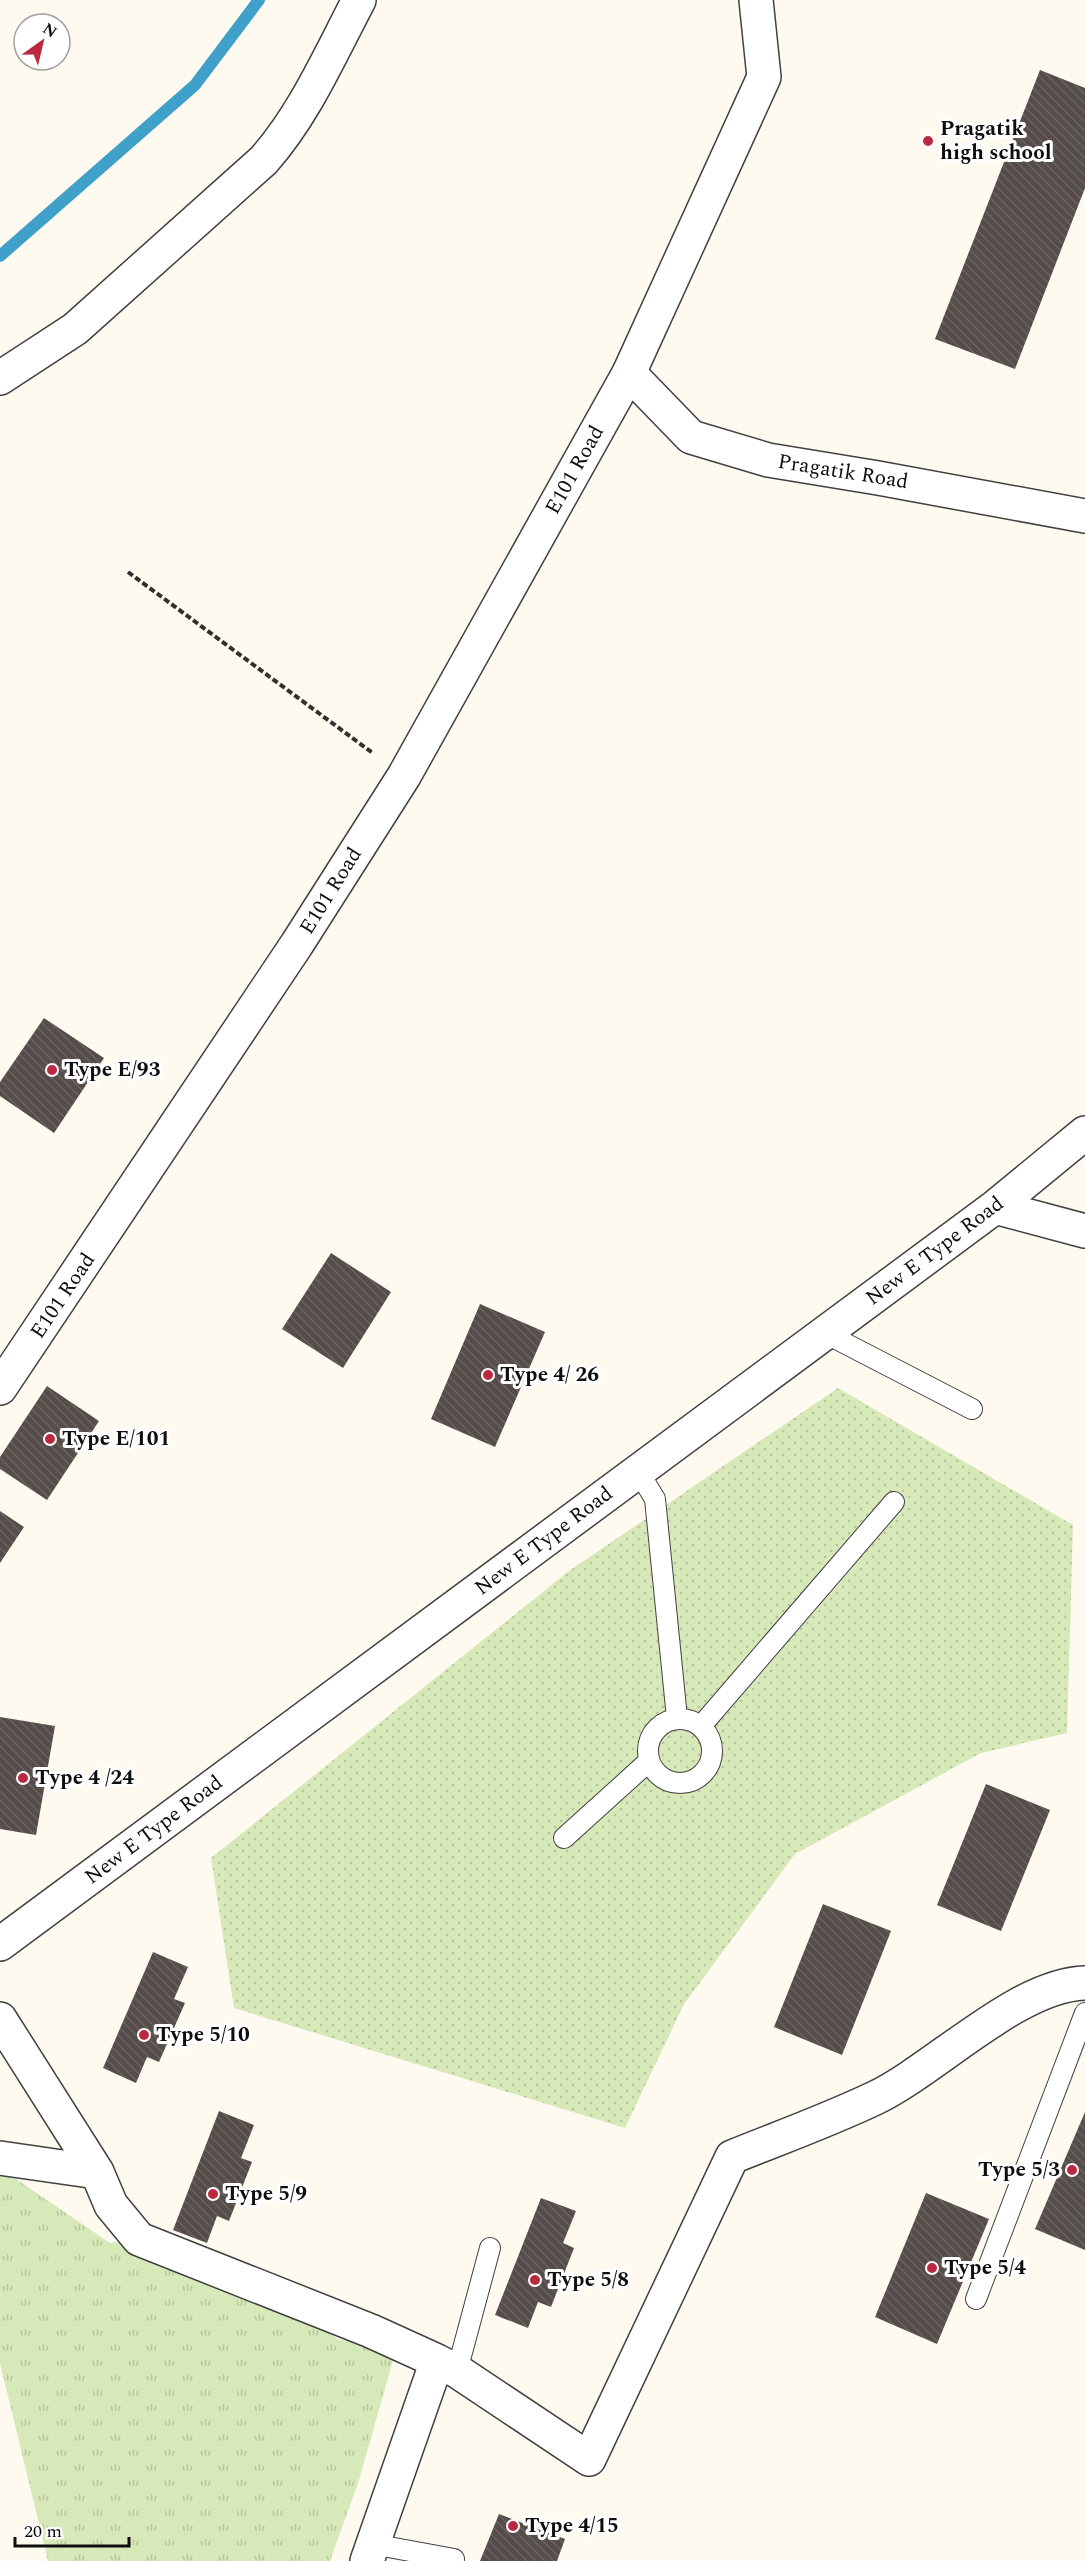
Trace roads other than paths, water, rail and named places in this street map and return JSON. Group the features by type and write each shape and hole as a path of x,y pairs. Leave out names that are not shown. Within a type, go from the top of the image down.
{"street":[{"path":"0,378 75,329 264,160 280,142 305,103 359,0"},
{"name":"E101 Road","path":"0,1388 297,944 404,776 629,373 764,76 756,0"},
{"name":"Pragatik Road","path":"629,373 691,437 768,460 1085,516"},
{"name":"New E Type Road","path":"0,1944 995,1207 1085,1133"},
{"path":"995,1207 1085,1231"},
{"path":"0,2019 97,2172 111,2205 139,2239 371,2331 447,2366 589,2459 732,2157 877,2097 1026,2000 1056,1987 1085,1983"},
{"path":"0,2158 97,2172"},
{"path":"370,2552 447,2366"}],"lane":[{"path":"825,1333 972,1409"},
{"path":"638,1471 655,1499 677,1718"},
{"path":"701,1726 894,1502"},
{"path":"677,1718 701,1726 713,1745 708,1769 694,1782 674,1784 660,1778 648,1762 649,1739 661,1723 677,1718"},
{"path":"564,1838 648,1762"},
{"path":"976,2299 1085,2013"},
{"path":"447,2366 490,2248"},
{"path":"370,2552 454,2559"}],"waterway":[{"path":"0,256 195,85 259,0"}],"place":[{"name":"Pragatik high school","path":"928,141"},
{"name":"Type E/93","path":"52,1070"},
{"name":"Type 4/ 26","path":"488,1375"},
{"name":"Type E/101","path":"50,1439"},
{"name":"Type 4 /24","path":"23,1778"},
{"name":"Type 5/10","path":"144,2035"},
{"name":"Type 5/3","path":"1072,2170"},
{"name":"Type 5/9","path":"213,2194"},
{"name":"Type 5/4","path":"932,2268"},
{"name":"Type 5/8","path":"535,2280"},
{"name":"Type 4/15","path":"513,2526"}]}
